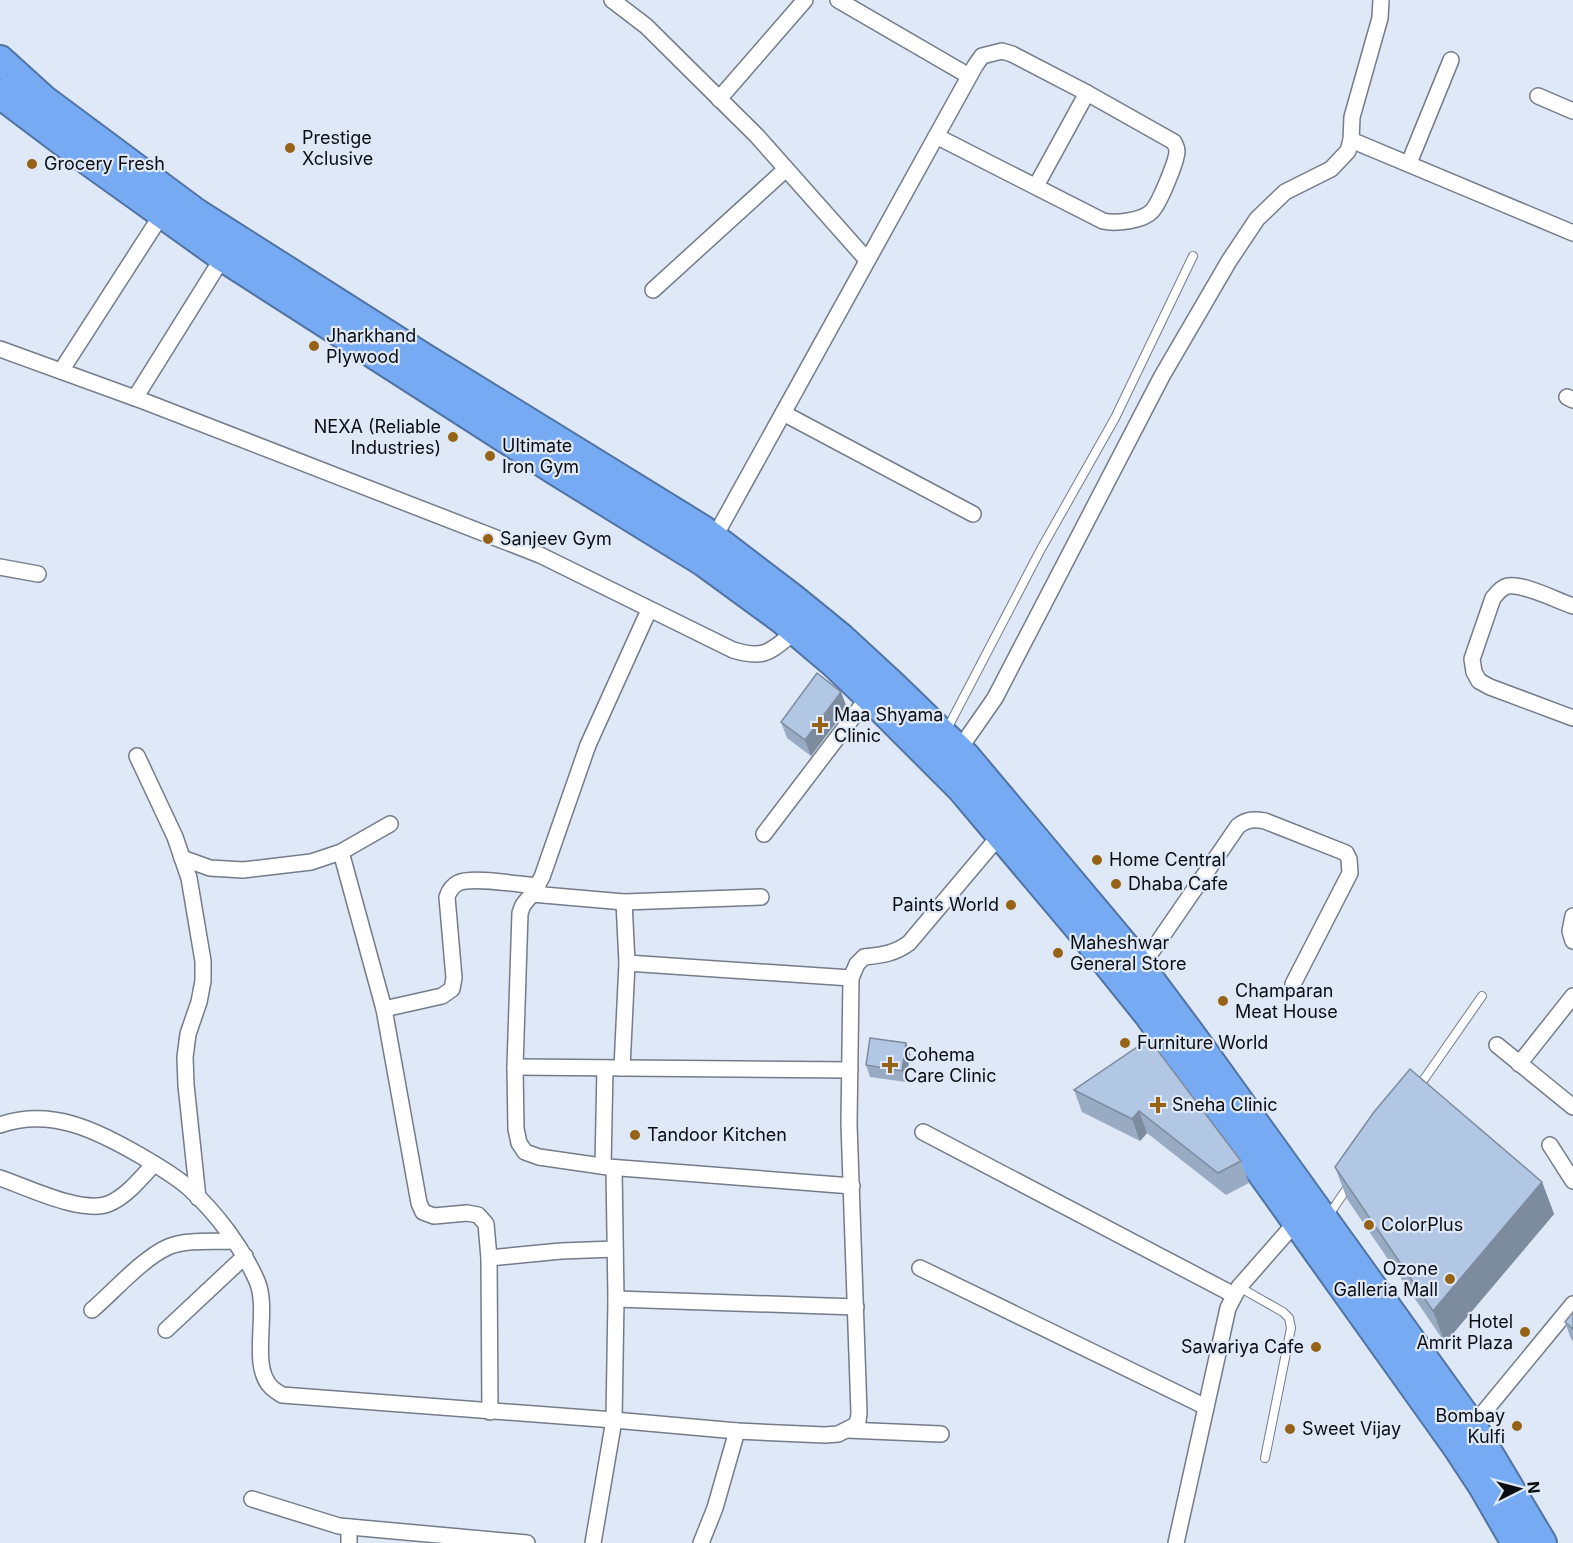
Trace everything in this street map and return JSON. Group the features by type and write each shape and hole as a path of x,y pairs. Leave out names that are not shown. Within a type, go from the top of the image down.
{"highway":[{"path":"0,60 44,99 215,225 594,464 663,504 714,538 841,639 1062,870 1141,967 1311,1221 1542,1543"},
{"path":"0,94 223,257 555,470 704,562 796,631 869,696 948,752 1000,834 1149,1015 1311,1221"},
{"path":"1464,1436 1483,1486 1516,1543"}],"street":[{"path":"612,0 646,26 757,136 867,260"},
{"path":"719,99 805,0"},
{"path":"838,0 969,76"},
{"path":"948,752 995,698 1162,376 1229,261 1257,219 1285,192 1331,169 1348,151 1352,117 1380,18 1381,0"},
{"path":"714,538 969,76 982,56 1002,51 1012,54 1173,142 1177,149 1175,160 1153,211 1147,215 1114,224 1103,221 936,136"},
{"path":"1409,163 1451,60"},
{"path":"1036,186 1087,93"},
{"path":"1538,96 1573,111"},
{"path":"1351,140 1573,233"},
{"path":"654,290 786,169"},
{"path":"62,371 162,214"},
{"path":"135,398 223,257"},
{"path":"0,349 135,398 540,555 733,650 751,656 768,653 796,631"},
{"path":"783,413 973,514"},
{"path":"0,567 38,574"},
{"path":"1573,606 1521,587 1508,586 1493,598 1472,659 1474,672 1479,681 1573,718"},
{"path":"649,610 588,745 535,890 519,913 515,1067 516,1128 519,1143 525,1152 539,1157 608,1167 852,1186"},
{"path":"764,834 869,696"},
{"path":"137,756 175,837 189,878 203,961 203,981 199,1002 188,1034 185,1057 198,1198"},
{"path":"1141,967 1238,826 1245,821 1255,819 1346,853 1349,859 1350,873 1293,984"},
{"path":"182,858 210,868 243,870 311,862 341,852 390,824"},
{"path":"0,1125 15,1120 39,1118 65,1121 120,1144 183,1183 245,1256 258,1284 263,1308 261,1366 270,1386 282,1395 738,1431 838,1434 858,1421 859,1413 852,1186 851,978 857,964 864,957 889,955 909,943 1000,834"},
{"path":"341,852 384,1009 419,1203 423,1212 434,1216 478,1215 486,1224 489,1258 490,1412"},
{"path":"384,1009 442,996 452,989 454,978 447,897 450,889 459,882 477,881 624,902 761,897"},
{"path":"622,1068 627,963 624,902"},
{"path":"1573,915 1570,931 1573,942"},
{"path":"627,963 851,978"},
{"path":"1519,1064 1573,996"},
{"path":"1497,1045 1573,1107"},
{"path":"515,1067 850,1070"},
{"path":"593,1543 614,1420 615,1249 608,1167 605,1068"},
{"path":"923,1132 1236,1291"},
{"path":"1550,1145 1573,1181"},
{"path":"0,1178 91,1208 109,1204 128,1190 154,1164"},
{"path":"1176,1543 1228,1308 1236,1291 1311,1221"},
{"path":"92,1310 154,1255 170,1246 234,1241"},
{"path":"489,1258 561,1251 615,1249"},
{"path":"166,1330 245,1256"},
{"path":"920,1268 1206,1407"},
{"path":"616,1299 856,1306"},
{"path":"1464,1436 1573,1304"},
{"path":"847,1430 941,1434"},
{"path":"701,1543 715,1508 738,1431"},
{"path":"252,1499 323,1522 349,1527 527,1543"},
{"path":"348,1543 349,1527"}],"lane":[{"path":"948,752 1041,549 1115,418 1193,256"},
{"path":"1414,1094 1482,996"},
{"path":"1311,1221 1359,1172"},
{"path":"1236,1291 1283,1311 1289,1318 1291,1328 1265,1458"}],"building":[{"path":"817,673 841,692 805,740 781,722"},
{"path":"870,1038 906,1043 902,1071 866,1065"},
{"path":"1149,1039 1241,1161 1218,1173 1139,1111 1132,1119 1074,1090"},
{"name":"Ozone Galleria Mall","path":"1410,1069 1542,1182 1433,1311 1335,1167 1374,1112"},
{"path":"1573,1312 1573,1329 1565,1322"}],"place":[{"name":"Prestige Xclusive","path":"290,148"},
{"name":"Grocery Fresh","path":"32,164"},
{"name":"Jharkhand Plywood","path":"314,346"},
{"name":"NEXA (Reliable Industries)","path":"453,437"},
{"name":"Ultimate Iron Gym","path":"490,456"},
{"name":"Sanjeev Gym","path":"488,539"},
{"name":"Maa Shyama Clinic","path":"820,725"},
{"name":"Home Central","path":"1097,860"},
{"name":"Dhaba Cafe","path":"1116,884"},
{"name":"Paints World","path":"1011,905"},
{"name":"Maheshwar General Store","path":"1058,953"},
{"name":"Champaran Meat House","path":"1223,1001"},
{"name":"Furniture World","path":"1125,1043"},
{"name":"Cohema Care Clinic","path":"890,1065"},
{"name":"Sneha Clinic","path":"1158,1105"},
{"name":"Tandoor Kitchen","path":"635,1135"},
{"name":"ColorPlus","path":"1369,1225"},
{"name":"Ozone Galleria Mall","path":"1450,1279"},
{"name":"Hotel Amrit Plaza","path":"1525,1332"},
{"name":"Sawariya Cafe","path":"1316,1347"},
{"name":"Bombay Kulfi","path":"1517,1426"},
{"name":"Sweet Vijay","path":"1290,1429"}]}
